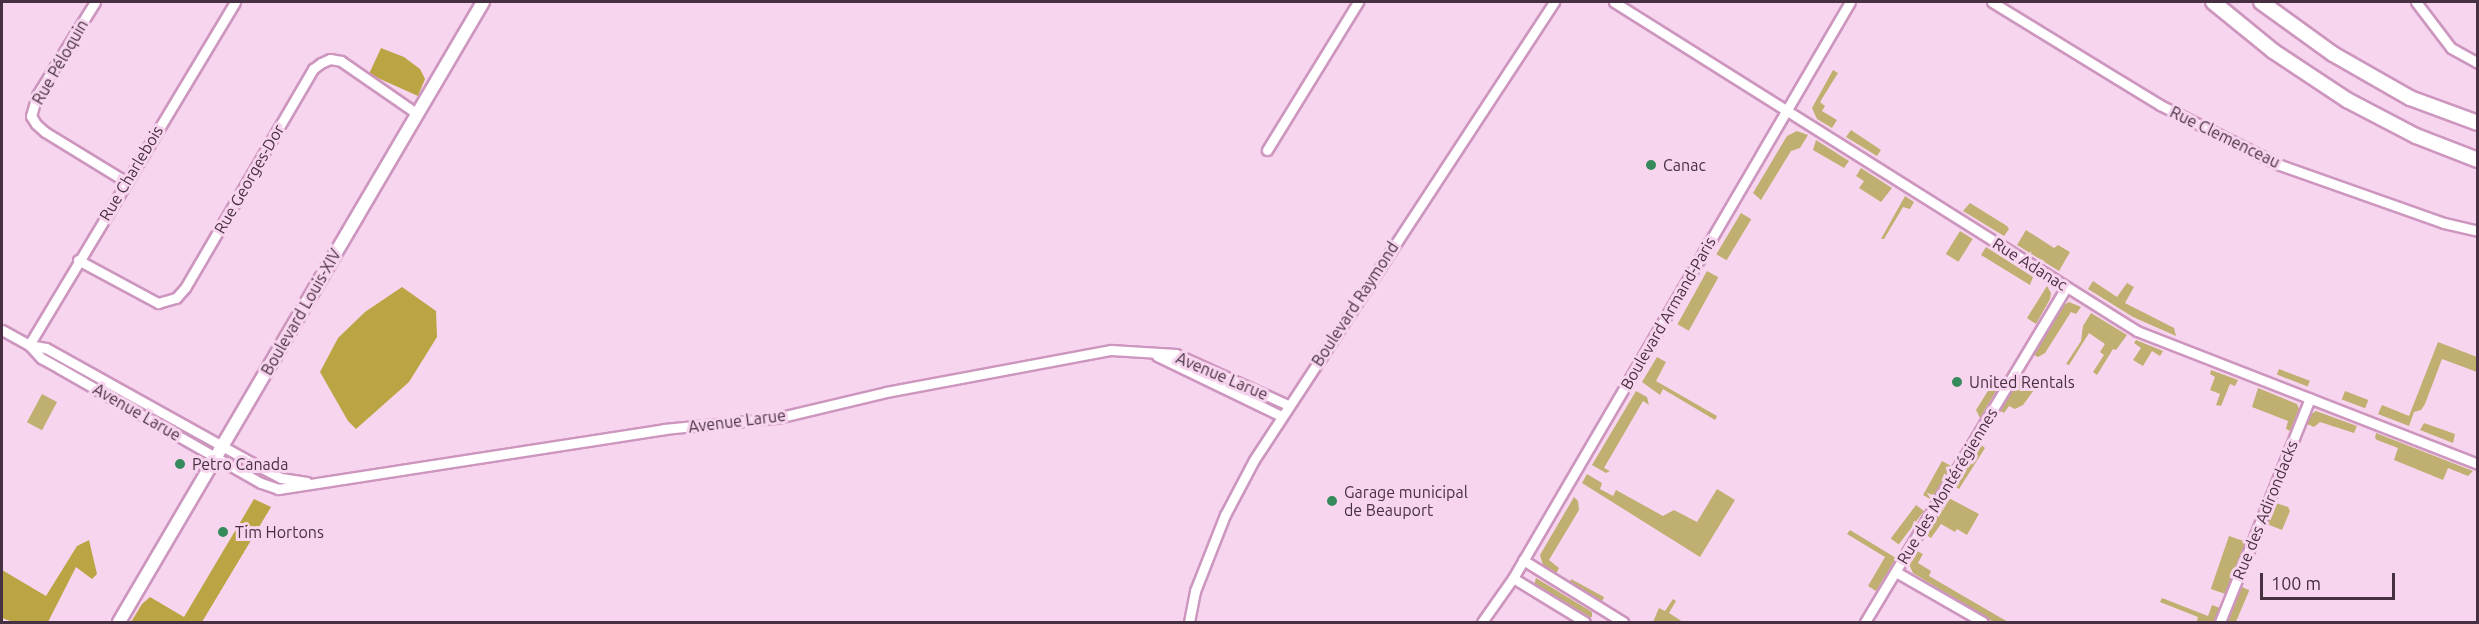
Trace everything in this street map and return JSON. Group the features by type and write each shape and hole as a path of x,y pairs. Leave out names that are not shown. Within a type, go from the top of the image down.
{"highway":[{"path":"2261,2 2333,54 2410,98 2478,123"},
{"path":"2214,3 2273,51 2347,100 2416,136 2478,160"}],"main road":[{"name":"Boulevard Louis-XIV","path":"118,622 483,2"}],"street":[{"name":"Rue Péloquin","path":"95,2 37,95 31,116 45,132 125,181"},
{"name":"Rue Charlebois","path":"29,345 234,2"},
{"path":"1267,150 1358,2"},
{"name":"Boulevard Raymond","path":"1189,622 1195,591 1225,515 1281,416 1554,2"},
{"name":"Rue Adanac","path":"1614,2 2137,331 2478,464"},
{"name":"Boulevard Armand-Paris","path":"1482,622 1513,578 1850,2"},
{"name":"Rue Clemenceau","path":"1992,2 2160,105 2280,165 2444,224 2478,231"},
{"path":"2416,2 2451,48 2478,63"},
{"name":"Rue Georges-Dor","path":"78,260 158,303 176,298 185,288 313,69 330,59 341,61 416,113"},
{"name":"Rue des Montérégiennes","path":"1865,622 2066,287"},
{"name":"Avenue Larue","path":"2,330 29,345 41,358 261,483 278,489 664,429 777,418 886,392 1111,350 1155,355 1176,354 1288,405"},
{"name":"Avenue Larue","path":"29,345 46,348 281,478 317,483"},
{"name":"Avenue Larue","path":"1155,355 1281,416"},
{"name":"Rue des Adirondacks","path":"2220,622 2310,398"},
{"path":"1523,560 1623,622"},
{"path":"1896,572 1983,622"},
{"path":"1513,578 1585,622"}],"shaded area":[{"path":"381,48 404,57 420,69 425,79 418,96 369,74"},
{"path":"1833,70 1838,73 1820,102 1825,106 1822,111 1837,120 1832,128 1817,119 1812,108"},
{"path":"1851,130 1881,150 1877,156 1846,137"},
{"path":"1797,131 1808,135 1800,148 1791,151 1761,200 1753,193 1787,136"},
{"path":"1816,140 1849,161 1844,168 1813,150"},
{"path":"1861,168 1892,188 1881,202 1859,188 1864,181 1856,176"},
{"path":"1905,196 1914,202 1910,209 1903,207 1884,239 1881,239"},
{"path":"1970,203 2007,226 2009,229 2004,236 1963,211"},
{"path":"1741,213 1751,219 1727,260 1716,254"},
{"path":"2026,230 2054,248 2058,245 2070,252 2059,271 2017,245"},
{"path":"1960,231 1973,239 1958,262 1946,254"},
{"path":"1986,247 2033,277 2030,285 1981,255"},
{"path":"1707,271 1718,277 1689,331 1677,324"},
{"path":"2093,281 2117,297 2127,283 2134,287 2125,303 2174,328 2176,336 2133,317 2088,289"},
{"path":"2047,286 2051,293 2050,299 2036,324 2027,318"},
{"path":"402,287 436,311 437,337 409,382 356,429 348,421 320,372 338,338 365,312"},
{"path":"2069,302 2081,307 2076,314 2071,312 2045,353 2038,357 2032,354 2061,307"},
{"path":"2091,313 2127,335 2116,350 2113,349 2097,375 2093,372 2104,355 2100,352 2105,344 2089,333 2069,365 2066,364 2081,341 2083,326"},
{"path":"2136,340 2163,351 2160,356 2152,351 2143,366 2133,360 2141,348 2134,343"},
{"path":"2438,342 2477,357 2477,372 2442,359 2425,404 2421,410 2414,412 2409,426 2378,414 2382,405 2409,416"},
{"path":"1657,357 1666,362 1656,381 1717,416 1715,420 1663,389 1660,395 1642,382"},
{"path":"2279,369 2310,381 2308,386 2277,375"},
{"path":"2211,370 2238,380 2235,386 2230,384 2221,406 2216,405 2220,394 2210,390 2215,377 2210,374"},
{"path":"2022,372 2039,383 2023,405 2015,409 2009,406 2004,413 1999,410"},
{"path":"1996,384 1999,386 1980,418 1976,410 1991,386"},
{"path":"2258,388 2297,404 2299,409 2290,431 2286,429 2288,421 2252,407"},
{"path":"1636,391 1647,397 1649,405 1643,401 1604,468 1610,471 1606,473 1592,465"},
{"path":"2345,391 2368,400 2365,408 2342,399"},
{"path":"42,394 57,402 42,430 27,422"},
{"path":"2316,411 2357,426 2354,433 2320,422 2314,427 2307,424 2310,415"},
{"path":"2424,423 2455,434 2453,443 2420,430"},
{"path":"2376,433 2473,471 2468,476 2448,468 2443,480 2394,460 2398,448 2377,440"},
{"path":"1979,443 1985,448 1959,489 1954,486"},
{"path":"1942,461 1951,466 1932,500 1923,495"},
{"path":"1587,474 1602,483 1600,489 1613,496 1616,490 1663,516 1674,510 1697,522 1717,489 1735,500 1700,557 1582,483"},
{"path":"1574,497 1578,501 1579,510 1549,560 1559,568 1556,574 1543,565 1540,555"},
{"path":"1947,497 1979,514 1967,535 1957,529 1955,532 1941,524 1931,538 1925,534"},
{"path":"254,499 271,507 202,622 131,622 142,604 150,597 184,617"},
{"path":"2276,503 2288,507 2290,511 2282,530 2267,524"},
{"path":"1916,505 1924,511 1899,545 1891,539"},
{"path":"1850,530 1896,558 1876,591 1868,586 1885,557 1847,534"},
{"path":"2229,536 2246,542 2228,595 2211,589"},
{"path":"89,540 97,574 92,579 76,567 48,622 13,622 2,618 2,570 46,596 77,546"},
{"path":"1915,550 1923,554 1918,563 1931,571 1929,576 2008,622 1992,621 1913,573 1908,562"},
{"path":"1536,578 1592,612 1592,617 1587,618 1534,585"},
{"path":"1571,579 1604,597 1602,602 1570,583"},
{"path":"2242,587 2249,590 2236,622 2227,622"},
{"path":"2162,598 2208,616 2212,605 2220,608 2214,622 2201,622 2197,621 2198,617 2160,602"},
{"path":"1673,599 1676,601 1669,613 1683,622 1653,622 1659,608 1665,611"}],"place":[{"name":"Canac","path":"1651,165"},
{"name":"United Rentals","path":"1957,382"},
{"name":"Petro Canada","path":"180,464"},
{"name":"Garage municipal de Beauport","path":"1332,501"},
{"name":"Tim Hortons","path":"223,532"}]}
